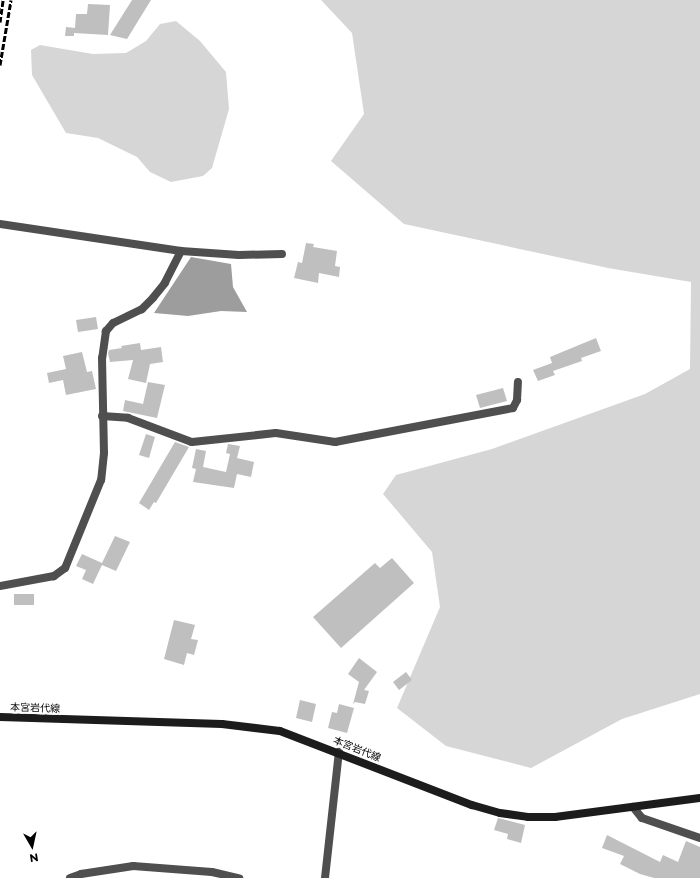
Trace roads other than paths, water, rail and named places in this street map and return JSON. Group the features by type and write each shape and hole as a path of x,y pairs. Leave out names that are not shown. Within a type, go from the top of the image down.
{"main road":[{"name":"本宮岩代線","path":"0,717 244,726 280,731 339,752 460,801 500,813 555,817 700,798"}],"street":[{"path":"0,224 181,251 239,255 282,254"},
{"path":"0,586 54,576 65,568 101,480 104,453 102,416 102,358 106,331 113,323 142,309 153,298 165,283 181,251"},
{"path":"102,416 128,418 192,442 276,433 335,442 513,408 517,400 518,382"},
{"path":"325,878 339,752"},
{"path":"634,807 642,818 700,838"},
{"path":"70,878 88,872 133,866 212,872 238,878"}],"railway":[{"path":"0,22 3,0"},
{"path":"0,65 11,0"}]}
